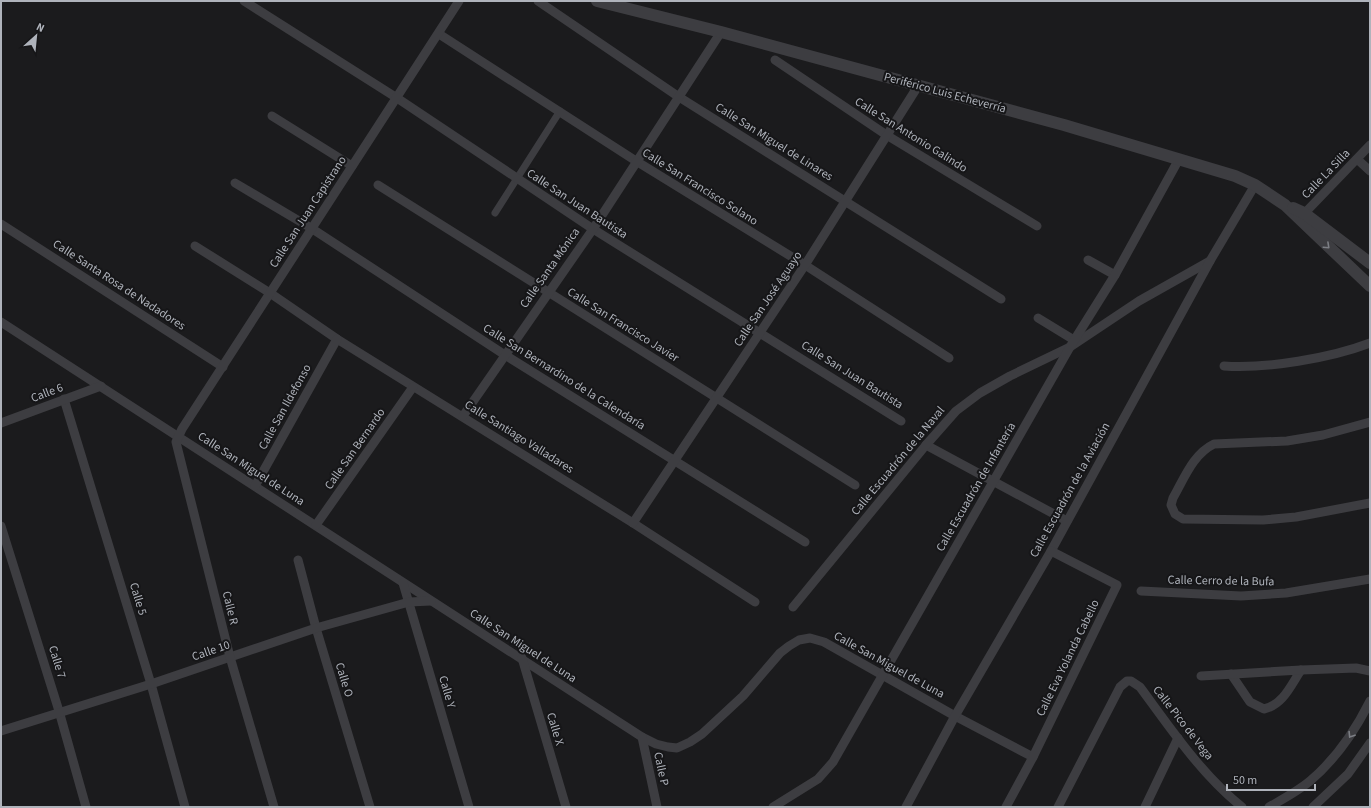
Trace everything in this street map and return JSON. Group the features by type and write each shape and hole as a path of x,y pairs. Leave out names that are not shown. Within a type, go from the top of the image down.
{"street":[{"name":"Calle San Juan Bautista","path":"244,1 396,98 592,229 901,421"},
{"name":"Calle San Juan Capistrano","path":"178,437 311,228 439,34 459,1"},
{"name":"Calle San Miguel de Linares","path":"538,1 679,96 1001,299"},
{"name":"Periférico Luis Echeverría","path":"597,1 721,32 1064,125 1214,169 1256,185 1370,263"},
{"name":"Calle Santa Mónica","path":"463,416 592,229 721,32"},
{"name":"Calle San Francisco Solano","path":"439,34 636,161 805,265 950,358"},
{"name":"Calle San Antonio Galindo","path":"775,60 888,136 1036,226"},
{"name":"Calle San José Aguayo","path":"633,523 805,265 888,136 918,86"},
{"path":"495,213 560,111"},
{"path":"272,116 352,166"},
{"name":"Calle La Silla","path":"1302,216 1370,145"},
{"name":"Calle Escuadrón de Infantería","path":"773,807 818,779 826,772 845,743 1072,343 1115,275 1180,159"},
{"path":"1357,159 1370,171"},
{"name":"Calle San Bernardino de la Calendaría","path":"235,183 311,228 505,355 805,542"},
{"name":"Calle San Francisco Javier","path":"378,185 855,485"},
{"name":"Calle Escuadrón de la Aviación","path":"906,807 955,716 1068,521 1210,261 1256,185"},
{"name":"Periférico Luis Echeverría","path":"1302,216 1370,286"},
{"name":"Calle Santa Rosa de Nadadores","path":"1,224 223,367"},
{"name":"Calle Santiago Valladares","path":"195,246 270,292 337,339 413,387 463,416 755,602"},
{"path":"1088,260 1115,275"},
{"name":"Calle Escuadrón de la Naval","path":"793,607 926,445 956,411 980,393 1072,343 1139,301 1210,261"},
{"path":"1038,318 1072,343"},
{"name":"Calle San Miguel de Luna","path":"1,322 316,525 430,601 522,658 642,737 656,744 677,748 702,734 743,696 780,653 799,640 810,638 824,642 955,716 1033,757"},
{"name":"Calle San Ildefonso","path":"255,486 337,339"},
{"path":"1224,366 1244,367 1266,365 1331,354 1370,343"},
{"name":"Calle 6","path":"1,423 101,386"},
{"name":"Calle San Bernardo","path":"316,525 413,387"},
{"name":"Calle 5","path":"64,399 151,684 185,807"},
{"path":"1370,422 1323,435 1287,441 1214,444 1206,448 1199,455 1173,498 1171,505 1175,514 1183,518 1263,520 1296,518 1370,503"},
{"name":"Calle R","path":"178,437 177,450 230,657 274,807"},
{"path":"926,445 1068,521"},
{"name":"Calle 7","path":"1,526 60,711 86,807"},
{"name":"Calle Eva Yolanda Cabello","path":"1006,807 1033,757 1117,585 1051,551"},
{"name":"Calle O","path":"298,560 316,628 370,807"},
{"name":"Calle Cerro de la Bufa","path":"1141,591 1241,596 1278,594 1370,579"},
{"name":"Calle Y","path":"403,583 469,807"},
{"name":"Calle 10","path":"1,731 60,711 151,684 316,628 409,602 430,601"},
{"name":"Calle X","path":"522,658 566,807"},
{"path":"1201,676 1356,668 1370,671"},
{"path":"1230,674 1250,702 1264,709 1270,708 1281,700 1301,670"},
{"name":"Calle Pico de Vega","path":"1058,807 1120,687 1127,681 1131,681 1140,687 1178,738 1218,786 1242,807"},
{"path":"1269,807 1310,781 1327,764 1345,745 1370,701"},
{"name":"Calle P","path":"642,737 657,807"},
{"path":"1145,807 1178,738"},
{"path":"1314,807 1348,774 1370,743"}]}
